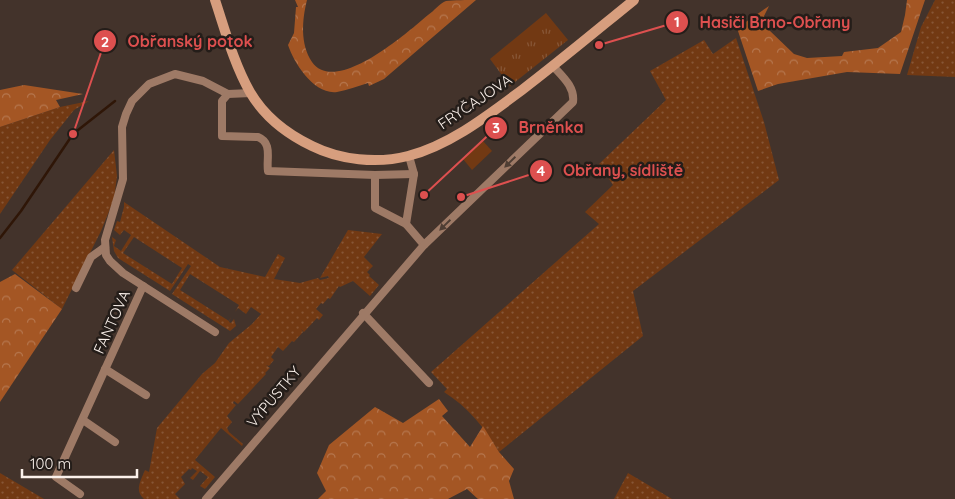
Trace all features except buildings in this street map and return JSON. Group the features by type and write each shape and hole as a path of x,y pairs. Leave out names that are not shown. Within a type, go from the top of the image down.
{"main road":[{"name":"FRYČAJOVA","path":"215,0 238,65 250,92 267,114 293,137 324,152 355,159 388,160 408,156 438,144 490,114 634,0"}],"street":[{"path":"375,175 374,208 406,224 424,245 568,109 573,102 572,88 553,66"},
{"path":"76,288 91,258 105,248 105,240 123,179 122,127 132,101 149,84 175,74 203,81 228,94 250,92"},
{"path":"228,94 222,101 222,136 258,137 263,139 268,146 268,171 375,175 414,174"},
{"path":"406,224 414,174 408,156"},
{"name":"VÝPUSTKY","path":"206,499 363,313 424,245"},
{"name":"FANTOVA","path":"105,248 106,255 110,261 123,273 215,332"},
{"name":"FANTOVA","path":"80,494 56,477 143,286"},
{"path":"363,313 429,383"},
{"name":"FANTOVA","path":"105,369 146,395"},
{"path":"83,420 115,442"}],"green space":[{"path":"295,0 307,0 303,32 305,48 312,62 323,70 337,71 354,67 372,58 444,2 476,0 384,79 369,86 368,83 337,92 329,92 320,88 306,76 300,69 288,45 294,33 296,7 298,7"},
{"path":"907,0 925,0 900,74 847,72 778,84 758,91 737,28 769,6 764,16 769,30 794,54 807,58 842,56 844,52 878,48 901,32"},
{"path":"935,0 955,0 955,77 907,75 921,27"},
{"path":"546,13 568,40 510,86 490,59"},
{"path":"736,38 764,122 779,180 633,291 643,336 499,452 488,434 461,405 444,392 447,389 431,372 599,224 585,212 613,185 599,164 666,100 650,71 704,40 713,54"},
{"path":"24,85 83,94 56,100 60,107 0,127 0,90"},
{"path":"89,101 74,110 50,140 0,214 0,127 60,107"},
{"path":"483,141 492,151 472,170 463,159"},
{"path":"114,150 117,176 114,199 101,231 62,309 12,270"},
{"path":"124,202 220,267 265,277 278,254 285,258 274,279 300,283 318,278 320,280 329,278 328,276 320,278 348,230 382,234 364,257 373,266 367,272 369,276 379,285 370,296 353,281 339,286 330,299 328,298 323,304 321,303 316,309 323,315 319,320 317,318 304,332 301,329 303,332 283,351 278,347 271,357 274,360 269,366 266,365 270,368 266,374 238,404 234,401 233,403 236,405 227,416 232,422 227,428 229,432 243,444 242,446 221,428 195,460 215,477 205,489 200,486 208,477 200,471 193,480 190,478 197,471 192,468 191,470 189,469 181,477 185,484 175,494 180,499 144,499 139,492 139,485 145,470 149,472 157,428 202,374 215,363 229,343 261,314 251,307 246,314 238,308 235,312 239,305 190,274 180,290 229,321 231,317 229,322 231,323 234,319 236,326 230,331 172,294 191,266 188,264 170,291 118,258 114,251 112,237 116,240 114,246 121,251 131,235 124,230 120,235 114,230 117,221 120,222","holes":["134,237 182,268 172,284 123,253"]},
{"path":"15,274 62,309 0,402 0,282"},
{"path":"439,399 448,411 442,416 470,447 483,426 499,452 514,469 509,481 514,499 478,499 467,489 448,499 318,499 326,491 317,473 329,445 375,407 403,423"},
{"path":"0,473 44,499 0,499"},
{"path":"628,473 672,499 614,499"}],"waterway":[{"path":"0,238 21,211 73,134 115,101"}],"place":[{"name":"Hasiči Brno-Obřany","path":"599,45"},
{"name":"Obřanský potok","path":"73,134"},
{"name":"Brněnka","path":"424,195"},
{"name":"Obřany, sídliště","path":"461,197"}]}
